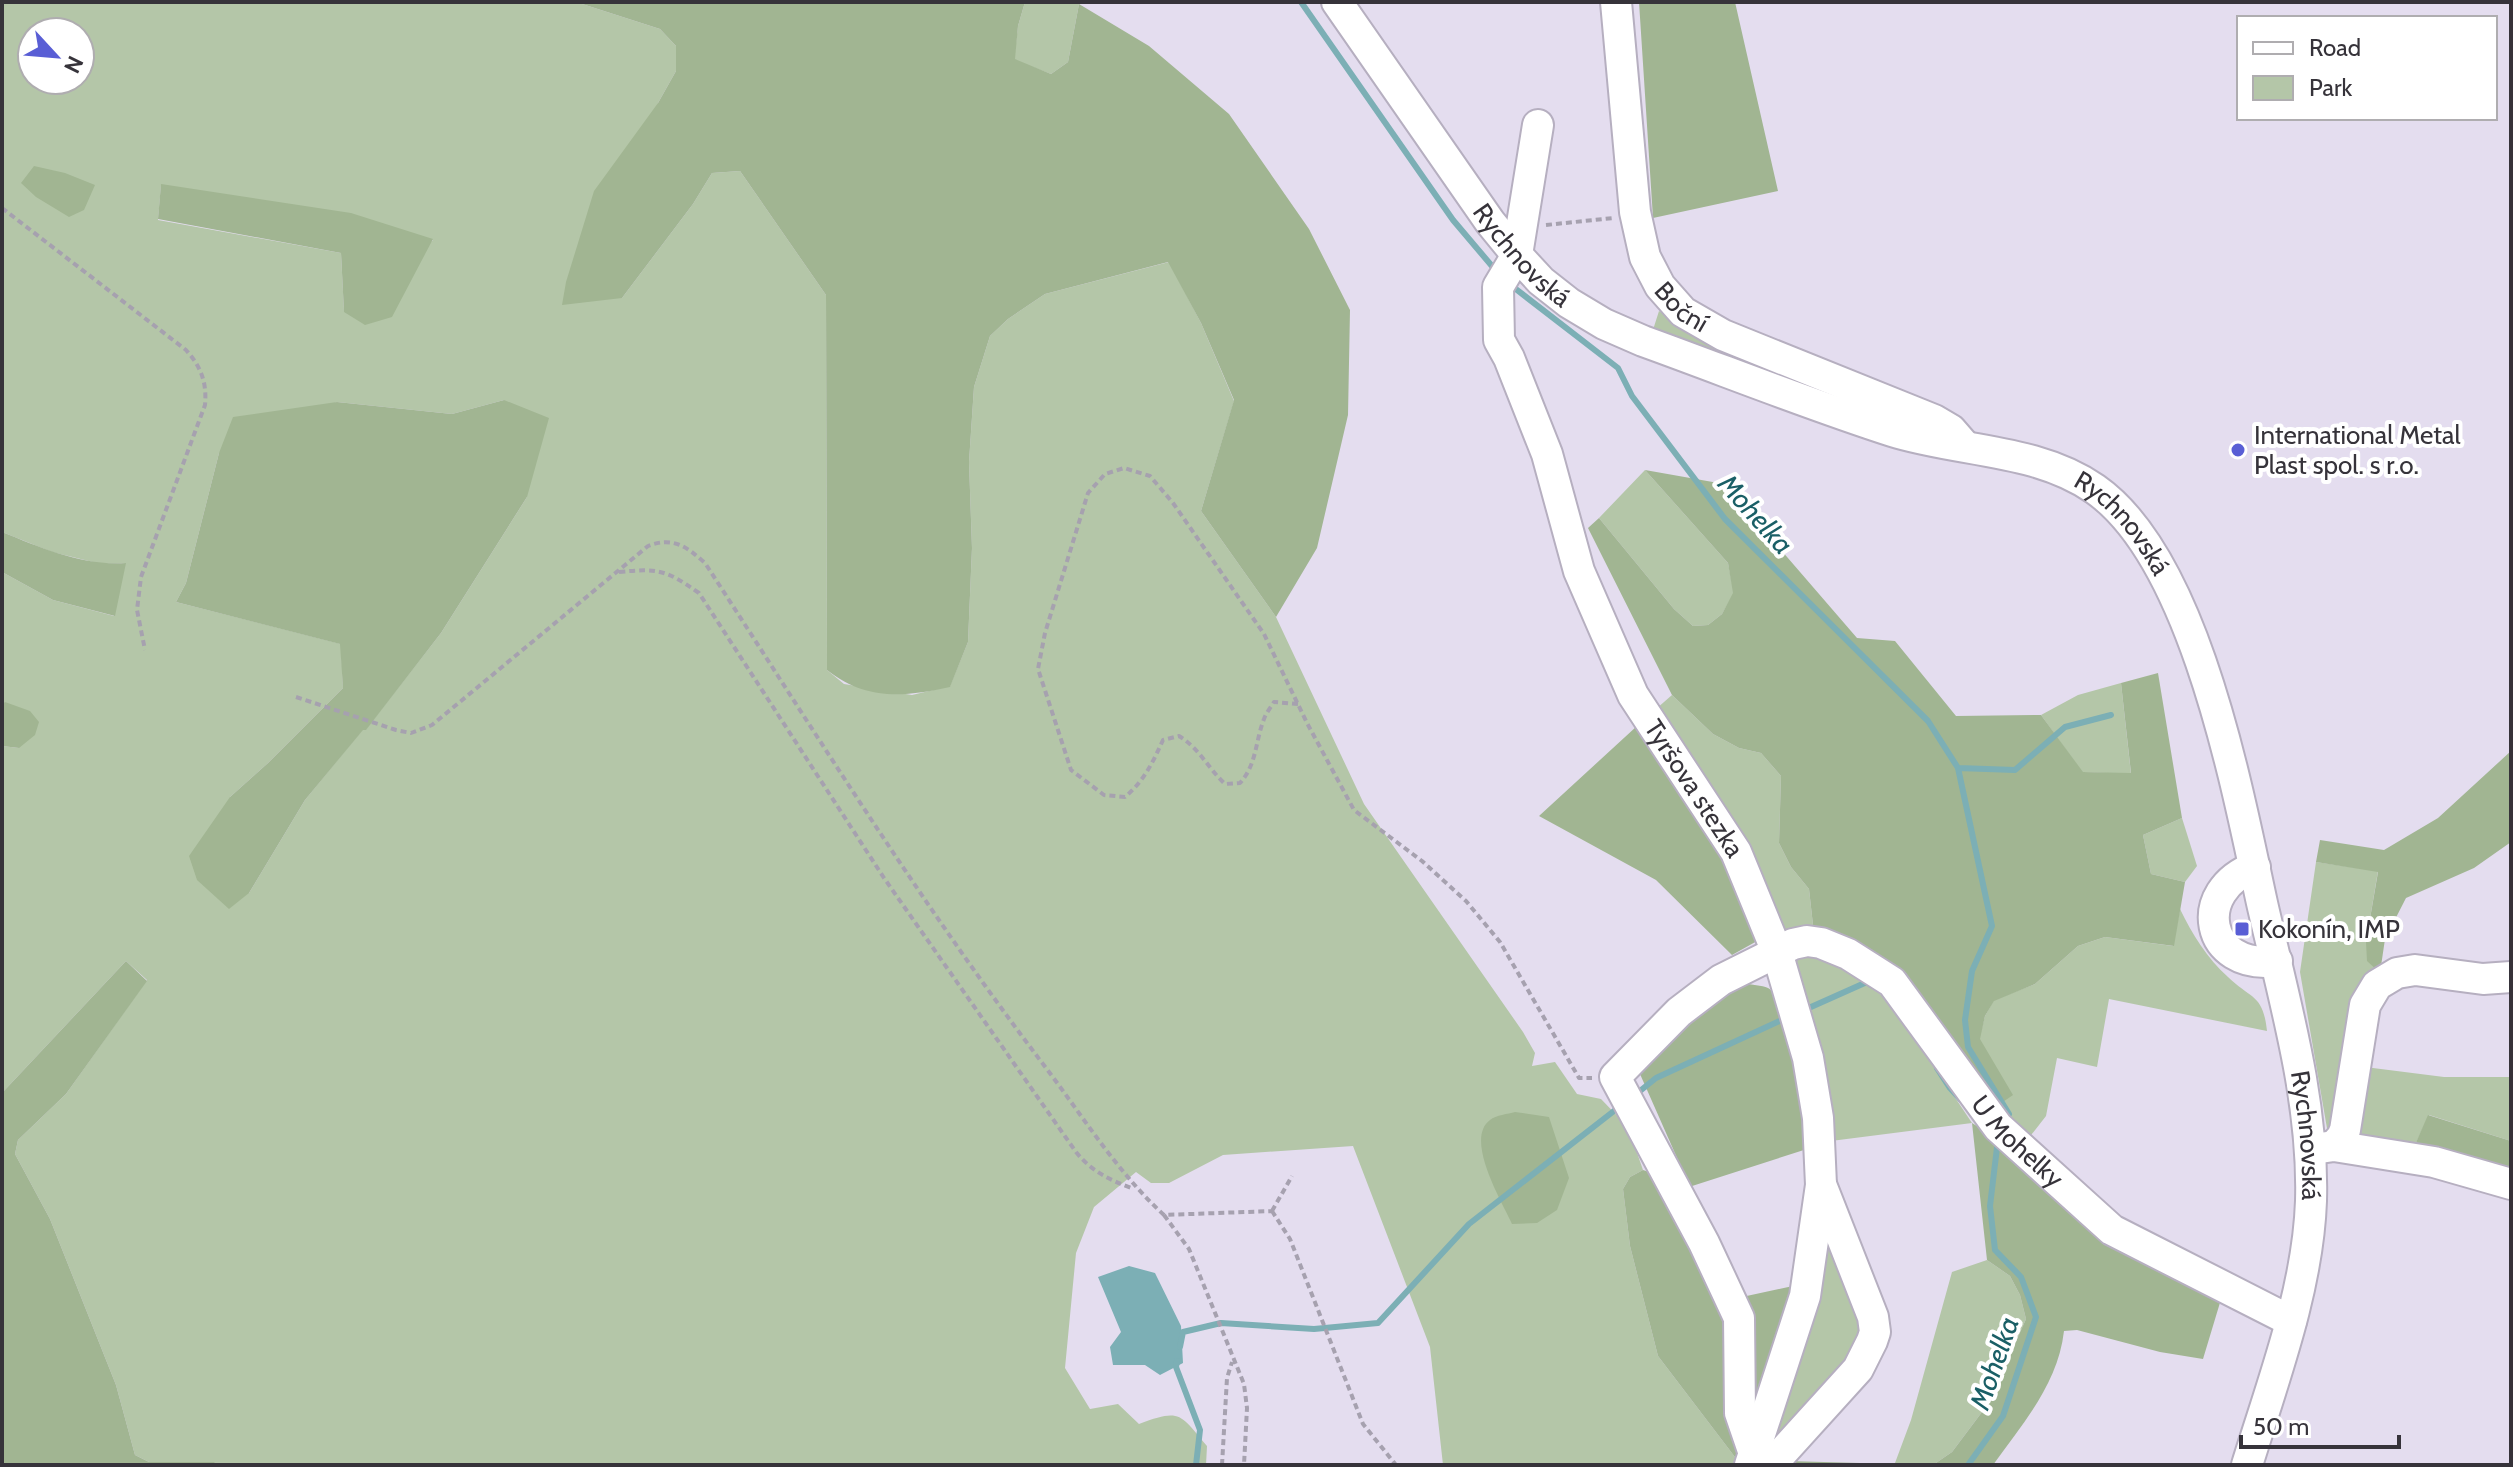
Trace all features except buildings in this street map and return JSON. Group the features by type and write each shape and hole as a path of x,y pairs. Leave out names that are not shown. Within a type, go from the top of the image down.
{"street":[{"name":"Rychnovská","path":"1337,2 1490,222 1512,259 1569,303 1617,330 1894,432 2024,459 2075,477 2108,499 2154,558 2197,651 2212,698 2322,1148 2291,1321 2247,1465"},
{"name":"Boční","path":"1616,2 1635,212 1645,257 1660,286 1683,312 1723,335 1934,420 1966,447"},
{"name":"Tyršova stezka","path":"1538,125 1499,340 1547,454 1579,571 1633,695 1736,852 1777,952 1808,1058 1818,1118 1821,1185 1805,1296 1758,1460"},
{"path":"2255,867 2242,872 2222,890 2214,909 2216,935 2222,946 2240,958 2277,961"},
{"name":"U Mohelky","path":"1615,1077 1679,1012 1721,980 1793,944 1807,941 1821,943 1848,954 1892,982 1998,1127 2112,1230 2291,1321"},
{"path":"2322,1148 2342,1137 2345,1130 2365,1005 2377,985 2397,973 2415,970 2483,979 2511,977"},
{"path":"1615,1077 1704,1243 1739,1318 1740,1413 1758,1460 1858,1369 1875,1332 1873,1317 1821,1185"},
{"path":"2322,1148 2434,1162 2511,1184"}],"path":[{"path":"2,208 186,350 205,381 205,405 141,577 137,610 145,650"},
{"path":"1512,259 1604,220 1635,212"},
{"path":"1298,704 1274,702 1264,720 1257,751 1240,783 1225,784 1210,770 1194,745 1179,736 1163,740 1151,768 1125,797 1104,795 1071,770 1038,669 1045,633 1088,493 1105,474 1124,468 1150,476 1173,503 1264,634 1354,810 1422,861 1466,901 1500,942 1579,1078 1615,1077"},
{"path":"296,697 396,730 411,733 432,725 648,546 661,541 675,542 687,548 705,563 901,866 1004,1013 1136,1190 1164,1215 1189,1249 1244,1384 1247,1408 1244,1465"},
{"path":"617,572 645,569 672,574 699,593 884,878 1076,1152 1088,1167 1136,1190"},
{"path":"1272,1211 1292,1176"},
{"path":"1164,1215 1272,1211"},
{"path":"1272,1211 1290,1239 1363,1424 1396,1465"},
{"path":"1222,1465 1227,1378 1233,1359"}],"green space":[{"path":"2,2 576,2 660,29 676,46 676,71 658,103 622,298 693,204 712,173 740,171 826,295 827,670 844,684 912,695 950,686 968,642 972,548 969,462 974,387 990,336 1008,319 1045,294 1169,262 1201,323 1234,401 1201,511 1276,617 1364,804 1523,1032 1535,1053 1532,1066 1555,1062 1577,1094 1601,1099 1628,1127 1643,1170 1630,1177 1623,1189 1630,1246 1658,1356 1741,1465 1443,1465 1430,1347 1353,1146 1223,1155 1169,1183 1151,1183 1136,1172 1094,1207 1076,1253 1065,1368 1090,1409 1118,1404 1139,1424 1172,1415 1185,1421 1207,1446 1206,1465 217,1465 213,1462 149,1462 135,1455 116,1385 50,1219 15,1154 18,1140 66,1094 147,980 126,961 2,1093 2,746 19,748 5,702 2,703 2,572 53,600 114,616 125,563 101,564 52,552 2,532","holes":["161,185 433,240 344,311 341,253 158,220","504,400 527,497 441,633 366,729 305,800 249,893 230,797 343,688 341,644 176,602 186,583 219,453 337,402 452,414"]},
{"path":"1025,2 1079,4 1068,62 1051,74 1014,60 1018,26"},
{"path":"1659,311 1685,328 1904,424 1652,333"},
{"path":"1645,470 1728,563 1734,593 1722,614 1708,625 1693,626 1674,609 1599,518"},
{"path":"2121,683 2131,774 2082,772 2041,715 2078,695"},
{"path":"1672,695 1713,734 1739,748 1761,753 1781,776 1779,843 1791,867 1809,889 1814,934 1782,930 1656,709"},
{"path":"2182,818 2197,866 2185,882 2151,874 2143,835"},
{"path":"2316,862 2378,871 2366,942 2380,973 2365,1067 2444,1077 2511,1077 2511,1141 2429,1115 2414,1147 2328,1134 2300,972"},
{"path":"2180,909 2213,962 2259,1004 2267,1031 2109,999 2097,1067 2057,1058 2046,1116 2028,1139 1997,1106 1979,1039 1985,1016 1994,1000 2035,984 2078,946 2105,937 2173,946"},
{"path":"1801,951 1852,968 1896,1009 1972,1123 1831,1141 1790,955"},
{"path":"1824,1215 1866,1335 1761,1465"},
{"path":"1987,1260 2010,1276 2020,1295 2026,1319 1988,1404 1952,1452 1933,1465 1895,1463 1911,1420 1952,1272"}],"shaded area":[{"path":"576,2 1025,2 1018,26 1015,59 1051,74 1068,62 1079,4 1149,46 1229,114 1309,229 1350,310 1348,415 1317,548 1276,617 1201,511 1234,400 1201,323 1168,262 1045,294 1008,319 990,336 974,387 969,462 972,548 968,642 950,687 917,693 871,692 827,670 826,295 740,171 712,173 693,204 622,298 562,305 594,191 658,103 676,71 676,46 660,29"},
{"path":"1639,2 1735,2 1778,191 1653,218"},
{"path":"34,166 65,173 95,185 84,210 69,217 36,197 21,183"},
{"path":"161,184 351,213 433,239 392,317 365,325 344,312 341,253 158,219"},
{"path":"504,400 549,418 527,497 441,633 366,730 305,800 249,893 229,909 197,880 189,856 230,797 343,688 340,644 176,602 186,583 219,453 233,417 337,402 452,414"},
{"path":"1645,470 1724,484 1857,638 1895,641 1956,716 2041,715 2083,772 2131,773 2121,683 2158,673 2182,818 2143,835 2151,874 2185,882 2174,946 2105,937 2078,946 2035,984 1994,1001 1985,1016 1980,1039 2013,1095 1997,1106 1912,991 1814,934 1809,889 1791,867 1779,843 1781,776 1761,753 1739,748 1713,734 1672,695 1588,528 1599,518 1674,609 1693,626 1708,625 1722,614 1733,593 1728,563"},
{"path":"2,532 78,559 126,563 115,616 53,600 2,572"},
{"path":"2,703 30,711 39,722 35,735 19,748 2,746"},
{"path":"1637,726 1715,845 1766,936 1732,955 1656,880 1539,816"},
{"path":"2511,751 2511,842 2474,868 2406,898 2385,939 2380,973 2367,961 2366,942 2378,872 2316,862 2320,840 2384,850 2438,818"},
{"path":"126,961 147,981 66,1094 18,1140 15,1154 50,1219 116,1385 135,1455 149,1462 214,1462 217,1465 2,1465 2,1093"},
{"path":"1744,983 1768,988 1777,998 1785,1016 1796,1063 1807,1149 1689,1187 1742,1297 1793,1286 1741,1465 1658,1356 1630,1246 1623,1189 1630,1177 1643,1170 1689,1185 1640,1074 1688,1015"},
{"path":"1515,1112 1549,1117 1569,1178 1557,1210 1537,1223 1512,1224 1483,1155 1483,1129 1493,1118"},
{"path":"2428,1115 2511,1141 2511,1172 2414,1147"},
{"path":"1972,1123 2222,1296 2203,1359 2160,1352 2077,1330 2064,1331 2047,1386 1993,1465 1933,1465 1952,1452 1988,1404 2026,1319 2020,1295 2010,1276 1987,1260"},
{"path":"1129,1266 1155,1273 1181,1326 1183,1363 1160,1375 1145,1365 1113,1365 1110,1347 1121,1332 1098,1277"},
{"path":"1787,1461 1933,1465 1784,1465"}],"waterway":[{"name":"Mohelka","path":"1301,2 1453,220 1497,272"},
{"name":"Mohelka","path":"1508,283 1618,368 1632,396 1725,519 1928,721 1958,768 1992,926 1972,971 1965,1020 1968,1047 2009,1114"},
{"path":"1958,768 2015,770 2065,727 2111,715"},
{"path":"1802,1011 1867,982 1871,985"},
{"path":"1635,1095 1656,1078 1788,1017"},
{"path":"1937,1068 1961,1100"},
{"path":"1180,1347 1183,1332 1221,1323 1314,1329 1378,1323 1469,1224 1619,1107"},
{"name":"Mohelka","path":"1968,1465 2003,1416 2036,1317 2021,1277 1995,1250 1990,1206 1998,1139"},
{"path":"1177,1361 1176,1367 1200,1430 1196,1465"}],"place":[{"name":"International Metal Plast spol. s r.o.","path":"2238,450"},
{"name":"Kokonín, IMP","path":"2242,929"}]}
